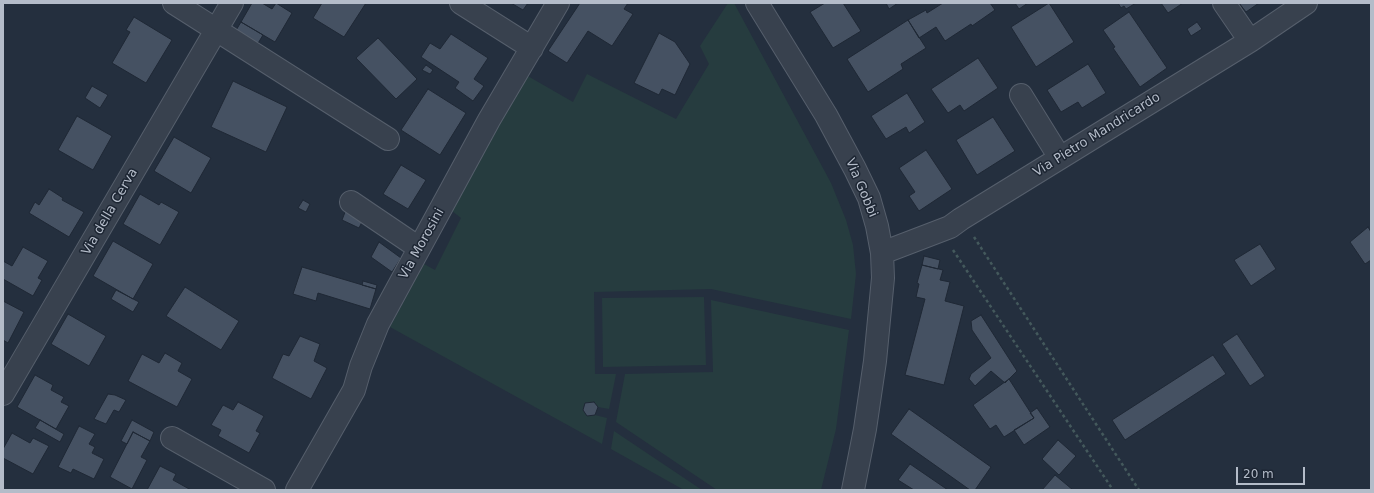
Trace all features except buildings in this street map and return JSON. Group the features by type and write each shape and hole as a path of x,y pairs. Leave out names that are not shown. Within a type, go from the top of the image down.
{"street":[{"path":"174,3 388,139"},
{"name":"Via della Cerva","path":"3,394 232,3"},
{"path":"461,3 532,48"},
{"name":"Via Morosini","path":"297,490 354,390 361,366 378,324 489,120 558,3"},
{"name":"Via Gobbi","path":"757,3 826,115 855,168 869,198 882,253 883,278 876,361 853,490"},
{"path":"1224,3 1250,41"},
{"name":"Via Pietro Mandricardo","path":"882,253 950,227 1250,41 1306,3"},
{"path":"1021,95 1060,158"},
{"path":"351,202 419,248"},
{"path":"172,438 264,490"}],"path":[{"path":"961,219 1139,490"},
{"path":"939,232 961,261 1113,490"}],"green space":[{"path":"728,3 734,3 831,183 846,220 853,245 856,274 851,319 711,289 594,292 595,374 616,374 609,409 598,407 594,402 585,403 583,409 587,416 595,415 607,418 602,444 390,327 424,264 435,270 461,218 452,211 526,75 573,102 587,74 676,119 709,64 700,46"},
{"path":"704,297 706,365 603,367 602,298"},
{"path":"711,300 849,330 836,429 821,490 717,490 616,422 625,374 713,372"},
{"path":"614,431 702,490 684,490 611,449"}]}
